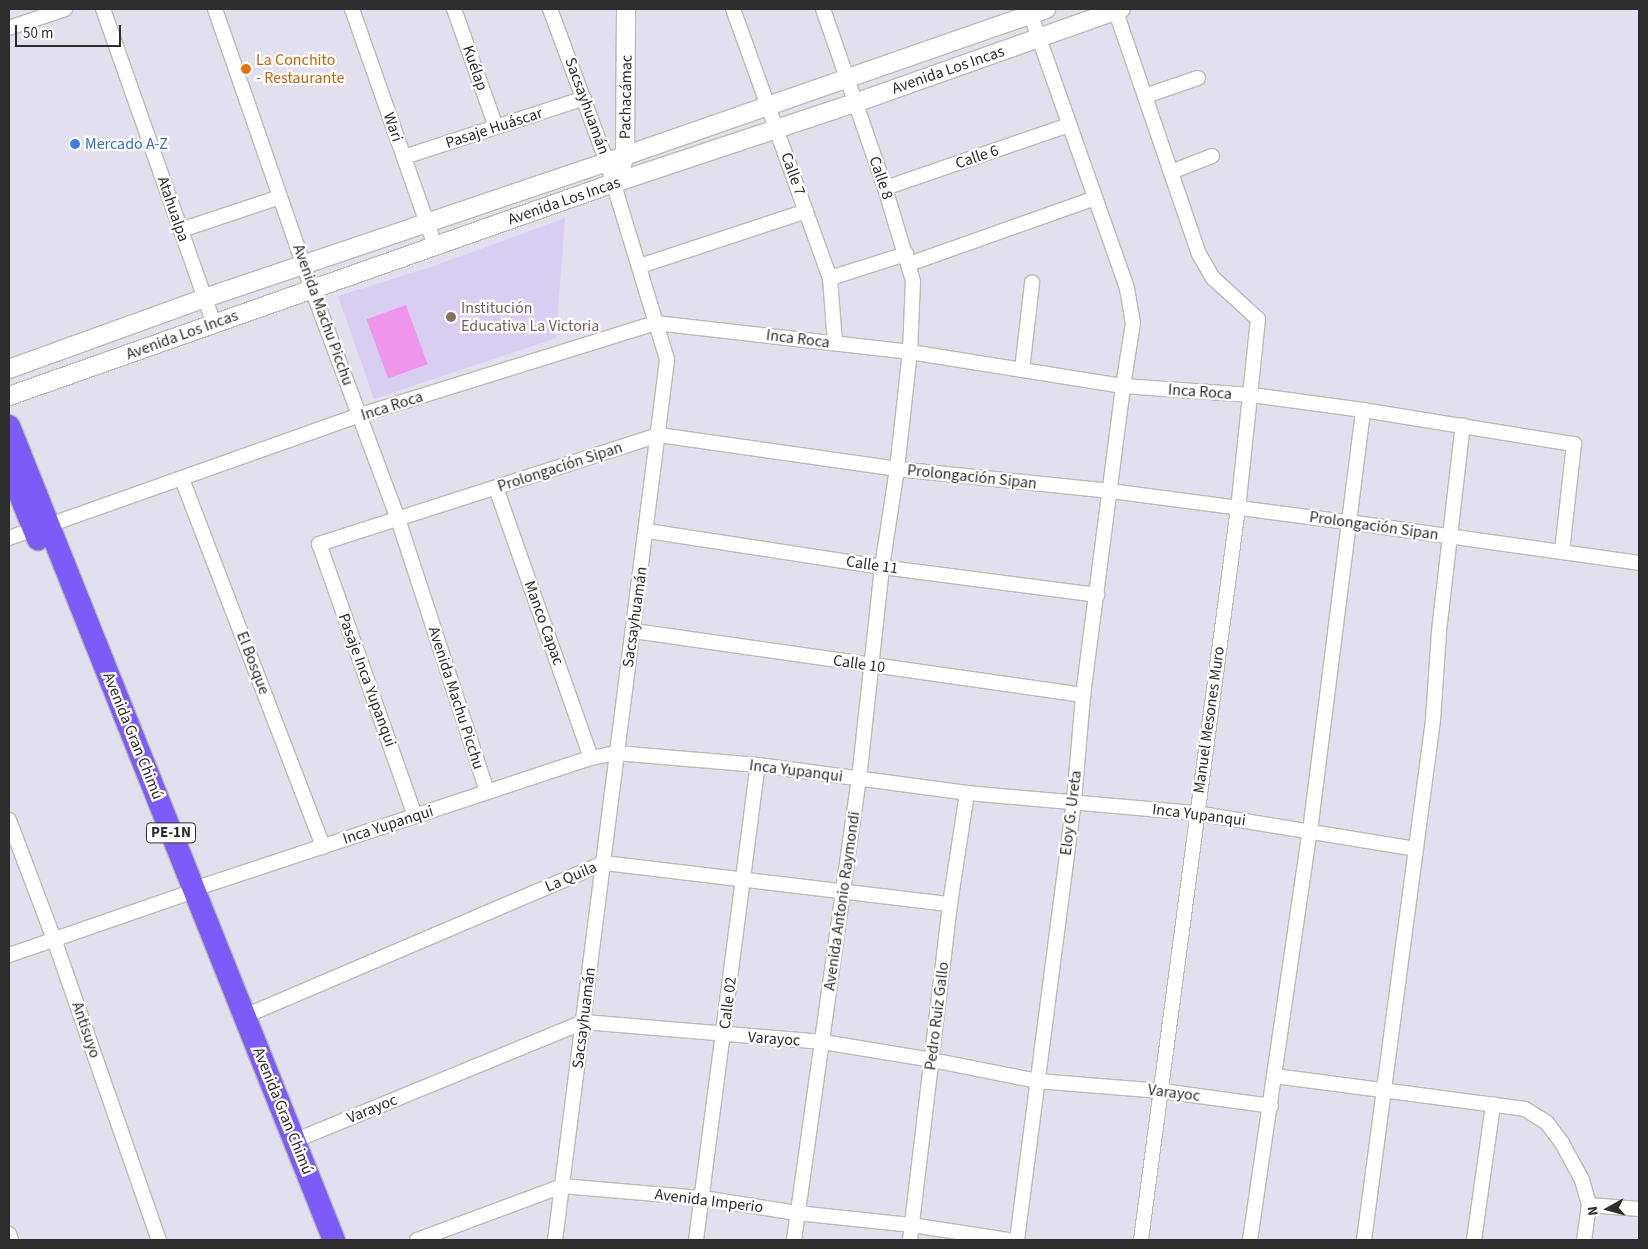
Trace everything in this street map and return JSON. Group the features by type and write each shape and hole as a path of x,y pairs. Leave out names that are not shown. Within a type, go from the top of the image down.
{"highway":[{"name":"Avenida Gran Chimú","path":"9,426 42,527 188,892 319,1240"},
{"name":"Avenida Gran Chimú","path":"9,468 42,527"},
{"name":"Avenida Gran Chimú","path":"188,892 245,1016 296,1140 334,1240"}],"street":[{"path":"9,28 65,9"},
{"name":"Atahualpa","path":"103,9 214,324"},
{"name":"Avenida Machu Picchu","path":"215,9 303,265 398,519 487,792"},
{"name":"Wari","path":"352,9 435,246"},
{"name":"Kuélap","path":"454,9 496,127"},
{"name":"Sacsayhuamán","path":"550,9 607,162 667,360 647,531 616,753 604,863 555,1240"},
{"name":"Pachacámac","path":"614,183 625,156 626,9"},
{"name":"Calle 7","path":"733,9 830,278 835,344"},
{"name":"Calle 8","path":"823,9 908,259 913,281 910,352"},
{"path":"1117,9 1170,172 1212,156"},
{"name":"Avenida Los Incas","path":"9,396 614,183 855,103 1117,9"},
{"name":"Avenida Los Incas","path":"9,370 205,298 625,156 1035,11"},
{"name":"Eloy G. Ureta","path":"1017,1240 1074,801 1083,695 1111,491 1123,386 1133,324 1127,288 1039,38 1035,11"},
{"path":"1145,96 1198,78"},
{"name":"Pasaje Huáscar","path":"404,157 584,98"},
{"name":"Calle 6","path":"885,188 1069,126"},
{"name":"Manuel Mesones Muro","path":"1140,1240 1162,1091 1196,813 1238,508 1252,396 1258,319 1213,278 1199,254 1170,172"},
{"path":"181,230 280,197"},
{"path":"830,278 908,259 1095,198"},
{"path":"640,266 806,211"},
{"path":"1022,370 1032,283"},
{"name":"Inca Roca","path":"9,538 182,479 360,415 656,323 910,352 1123,386 1252,396 1363,410 1574,444 1562,551"},
{"name":"Avenida Antonio Raymondi","path":"794,1240 823,1042 841,892 859,779 882,567 897,469 910,352"},
{"path":"1250,1240 1310,831 1363,410"},
{"path":"1364,1240 1433,720 1450,536 1463,425"},
{"name":"Prolongación Sipan","path":"319,544 658,435 897,469 1111,491 1639,563"},
{"name":"El Bosque","path":"182,479 323,847"},
{"name":"Manco Capac","path":"496,488 591,758"},
{"name":"Calle 11","path":"647,531 882,567 1097,596"},
{"name":"Pasaje Inca Yupanqui","path":"319,544 415,816"},
{"name":"Calle 10","path":"634,631 1083,695"},
{"name":"Inca Yupanqui","path":"9,955 188,892 487,792 591,758 616,753 758,765 967,793 1196,813 1416,849"},
{"name":"Calle 02","path":"696,1240 703,1198 742,878 758,765"},
{"name":"Pedro Ruiz Gallo","path":"910,1240 950,904 967,793"},
{"name":"Antisuyo","path":"9,820 54,939 159,1240"},
{"name":"La Quila","path":"245,1016 604,863 950,904"},
{"name":"Varayoc","path":"296,1140 584,1022 823,1042 1037,1080 1162,1091 1271,1106"},
{"path":"1275,1076 1525,1109 1547,1123 1562,1143 1582,1180 1589,1205 1584,1240"},
{"path":"1474,1240 1493,1104"},
{"name":"Avenida Imperio","path":"417,1240 562,1186 703,1198 797,1213 912,1225 1008,1240"},
{"path":"1589,1205 1639,1209"},
{"path":"9,1234 11,1240"}],"shaded area":[{"name":"Institución Educativa La Victoria","path":"565,218 556,338 374,399 338,296 434,266"},
{"path":"406,305 428,364 388,379 367,319"}],"place":[{"name":"La Conchito - Restaurante","path":"246,69"},
{"name":"Mercado A-Z","path":"75,144"},
{"name":"Institución Educativa La Victoria","path":"451,317"}]}
